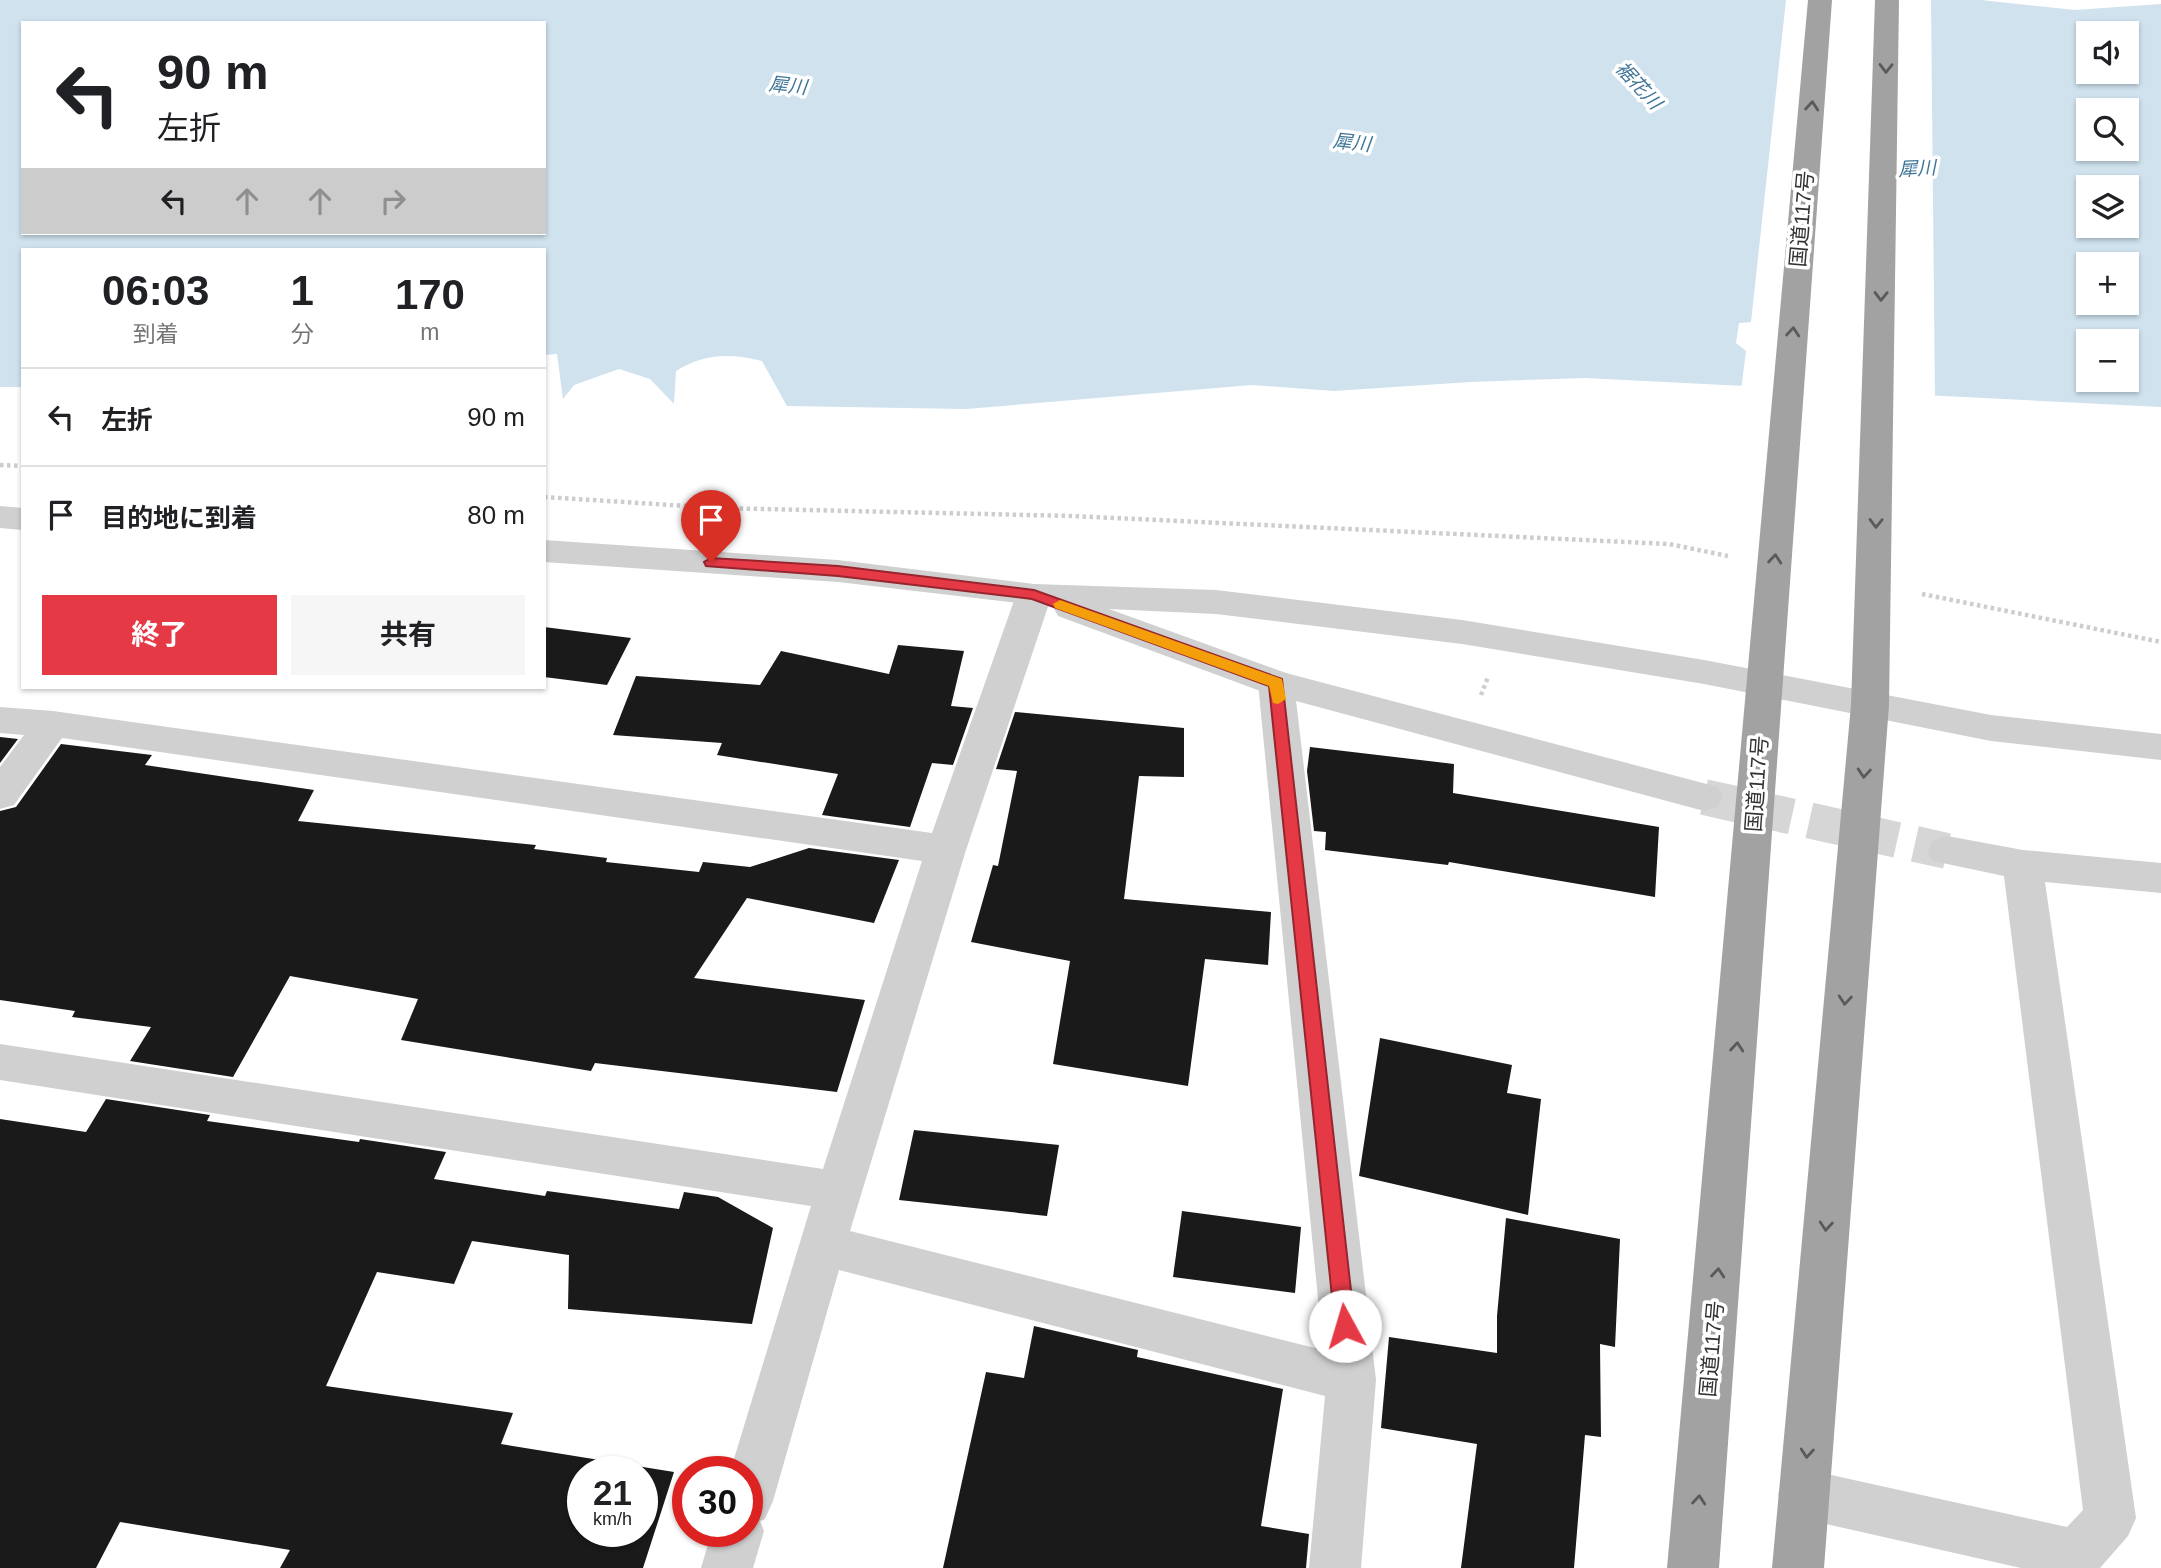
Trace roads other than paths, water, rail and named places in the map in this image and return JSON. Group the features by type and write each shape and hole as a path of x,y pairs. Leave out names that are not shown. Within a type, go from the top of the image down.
{"highway":[{"name":"国道117号","path":"1693,1568 1742,990 1764,684 1820,0"},
{"path":"1798,1568 1870,705 1887,0"}],"street":[{"path":"0,517 21,519"},
{"path":"546,551 838,571 1034,595 1216,602 1448,630 1764,684 1991,728 2161,747"},
{"path":"1034,595 1276,683 1704,797"},
{"path":"760,1456 839,1191 946,850 1034,595"},
{"path":"1276,683 1351,1380 1335,1568"},
{"path":"0,720 53,723 946,850"},
{"path":"0,795 53,723"},
{"path":"1947,851 2023,865 2161,878"},
{"path":"1804,1494 2077,1561 2110,1518 2023,865"},
{"path":"0,1062 839,1191"},
{"path":"823,1245 1351,1380"},
{"path":"727,1568 733,1547"}],"water":[{"path":"0,0 1981,0 2075,10 2161,4 2161,407 1585,378 1334,391 1252,385 966,409 787,406 762,361 729,356 707,358 676,371 674,404 650,379 619,369 574,385 563,399 557,354 546,355 546,248 21,248 21,387 0,387"}],"tunnel":[{"path":"1704,797 1947,851"}],"water label":[{"name":"犀川","path":"788,85"},
{"name":"裾花川","path":"1639,85"},
{"name":"犀川","path":"1352,142"},
{"name":"犀川","path":"1917,168"}]}
